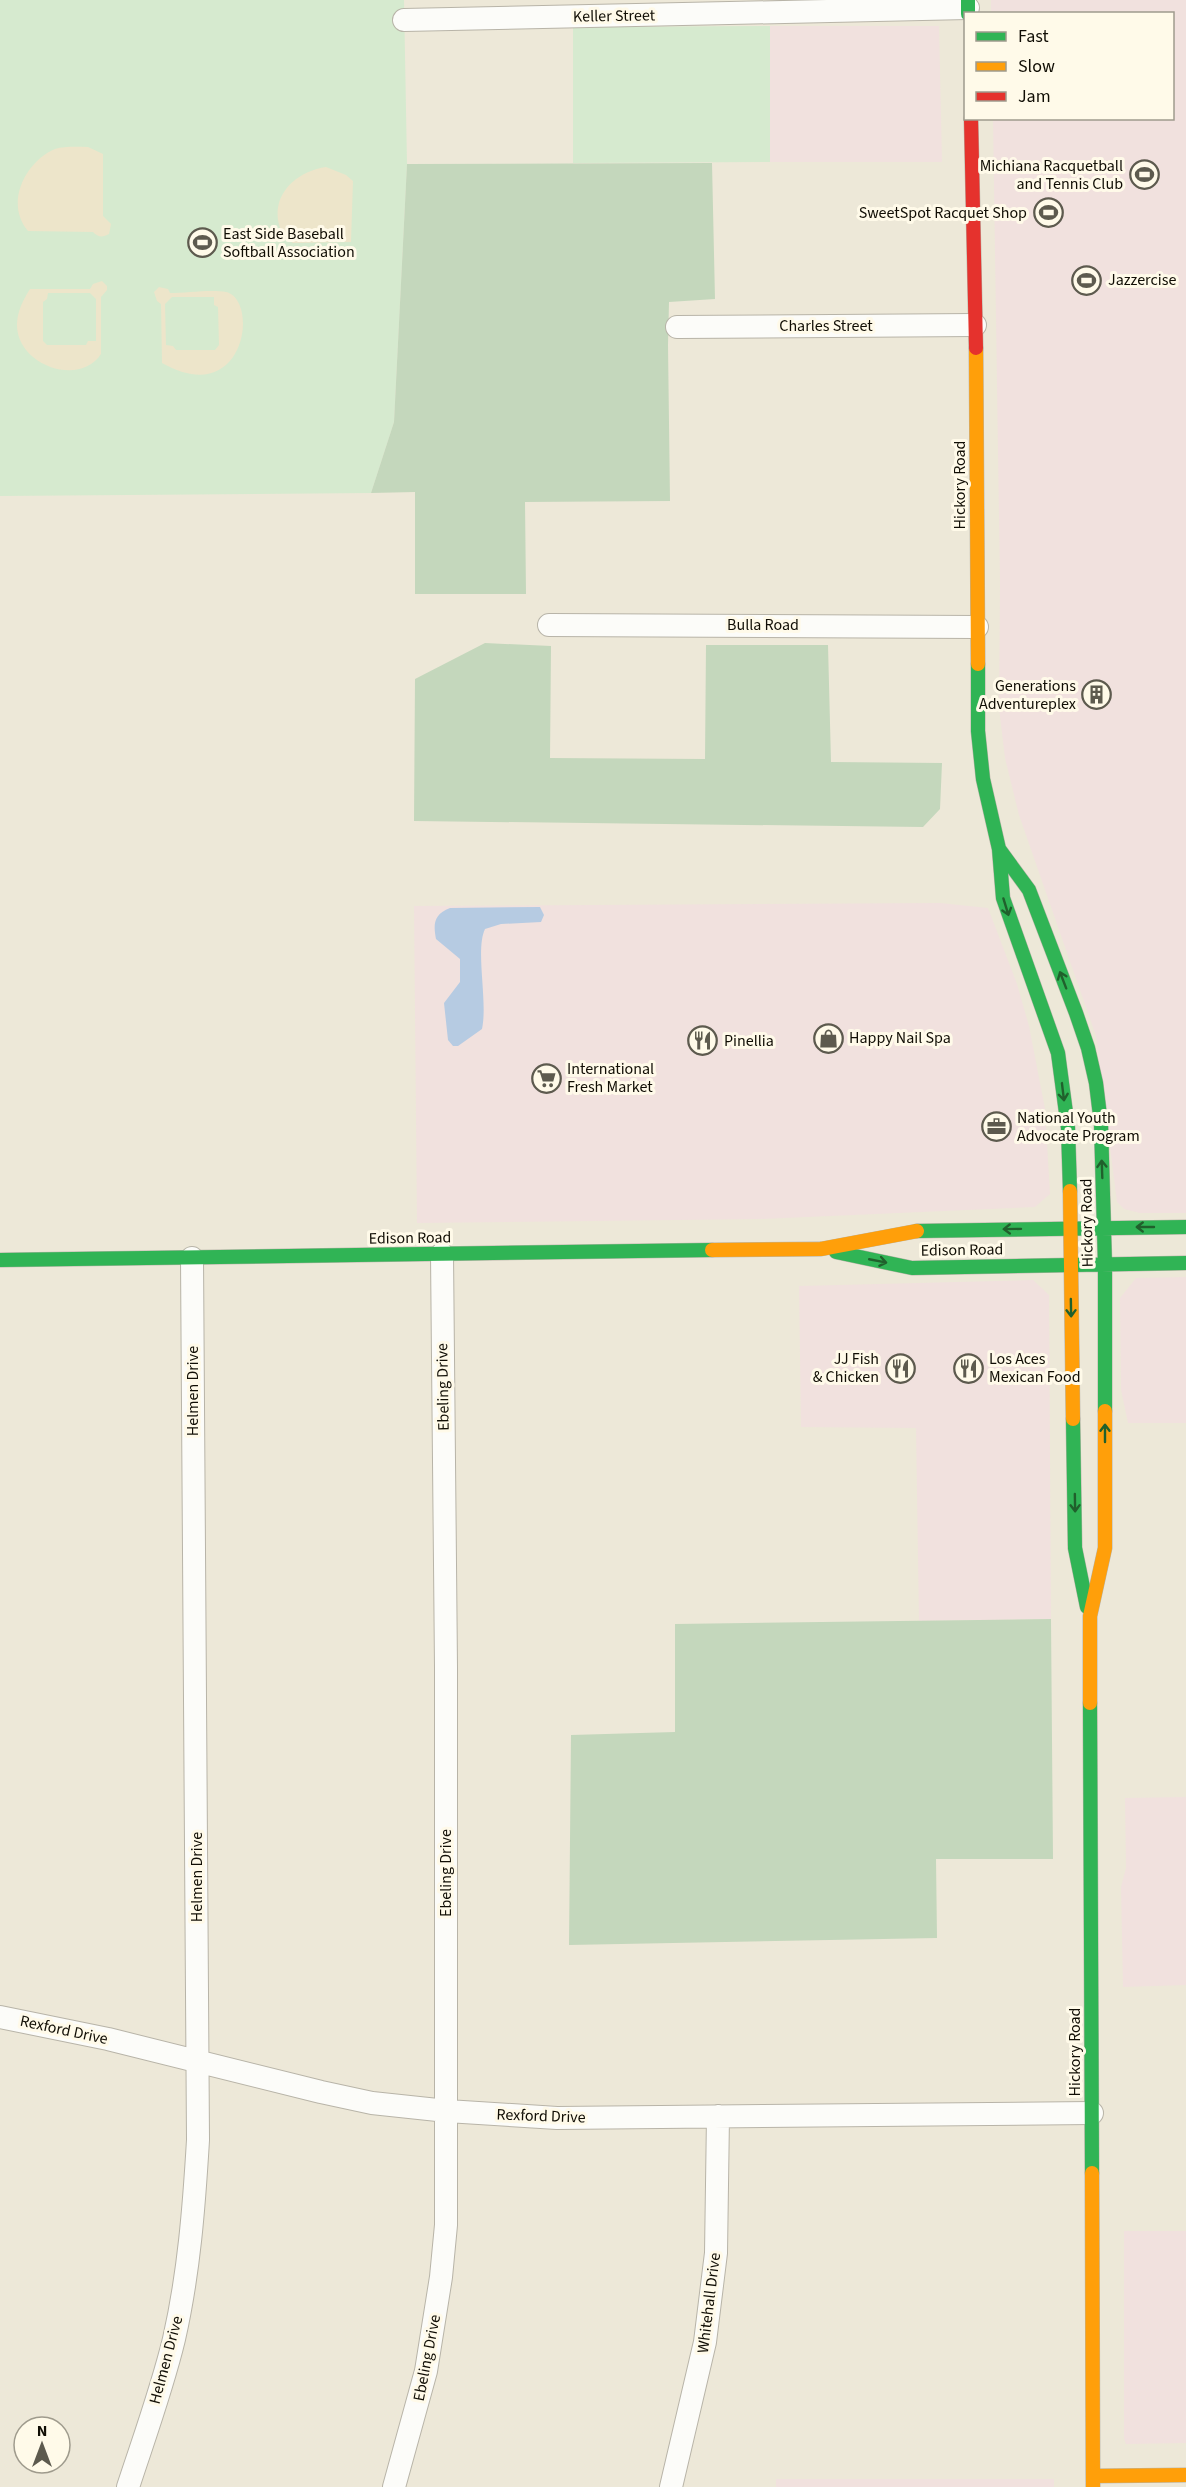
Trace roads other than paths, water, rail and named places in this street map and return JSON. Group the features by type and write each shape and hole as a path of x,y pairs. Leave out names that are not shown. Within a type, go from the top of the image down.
{"street":[{"name":"Keller Street","path":"404,20 968,7"},
{"name":"Hickory Road","path":"971,120 978,731 983,778 999,849 1003,898 1058,1053 1068,1128 1075,1548 1083,1594 1090,1616"},
{"name":"Charles Street","path":"677,327 975,325"},
{"name":"Bulla Road","path":"549,625 976,627"},
{"name":"Hickory Road","path":"999,849 1029,890 1088,1048 1096,1083 1101,1124 1105,1265 1105,1548 1090,1616 1093,2482"},
{"name":"Edison Road","path":"0,1260 821,1249 911,1231 1186,1227"},
{"name":"Edison Road","path":"821,1249 912,1268 1186,1263"},
{"name":"Ebeling Drive","path":"394,2487 426,2371 441,2277 446,2225 442,1254"},
{"name":"Helmen Drive","path":"128,2487 165,2374 183,2293 194,2203 198,2140 192,1258"},
{"name":"Rexford Drive","path":"0,2017 108,2039 249,2076 372,2103 447,2111 557,2118 1092,2113"},
{"name":"Whitehall Drive","path":"672,2487 705,2342 716,2253 718,2116"},
{"path":"1093,2482 1186,2475"}],"water":[{"path":"540,907 544,915 541,922 501,924 485,929 481,950 484,1005 482,1029 458,1046 453,1046 448,1040 444,1003 460,982 460,959 436,939 435,924 438,916 450,908"}],"place":[{"name":"Michiana Racquetball and Tennis Club","path":"1144,175"},
{"name":"SweetSpot Racquet Shop","path":"1048,213"},
{"name":"East Side Baseball Softball Association","path":"202,243"},
{"name":"Jazzercise","path":"1087,280"},
{"name":"Generations Adventureplex","path":"1097,695"},
{"name":"Happy Nail Spa","path":"828,1038"},
{"name":"Pinellia","path":"703,1041"},
{"name":"International Fresh Market","path":"546,1078"},
{"name":"National Youth Advocate Program","path":"996,1127"},
{"name":"JJ Fish & Chicken","path":"900,1368"},
{"name":"Los Aces Mexican Food","path":"968,1368"}]}
